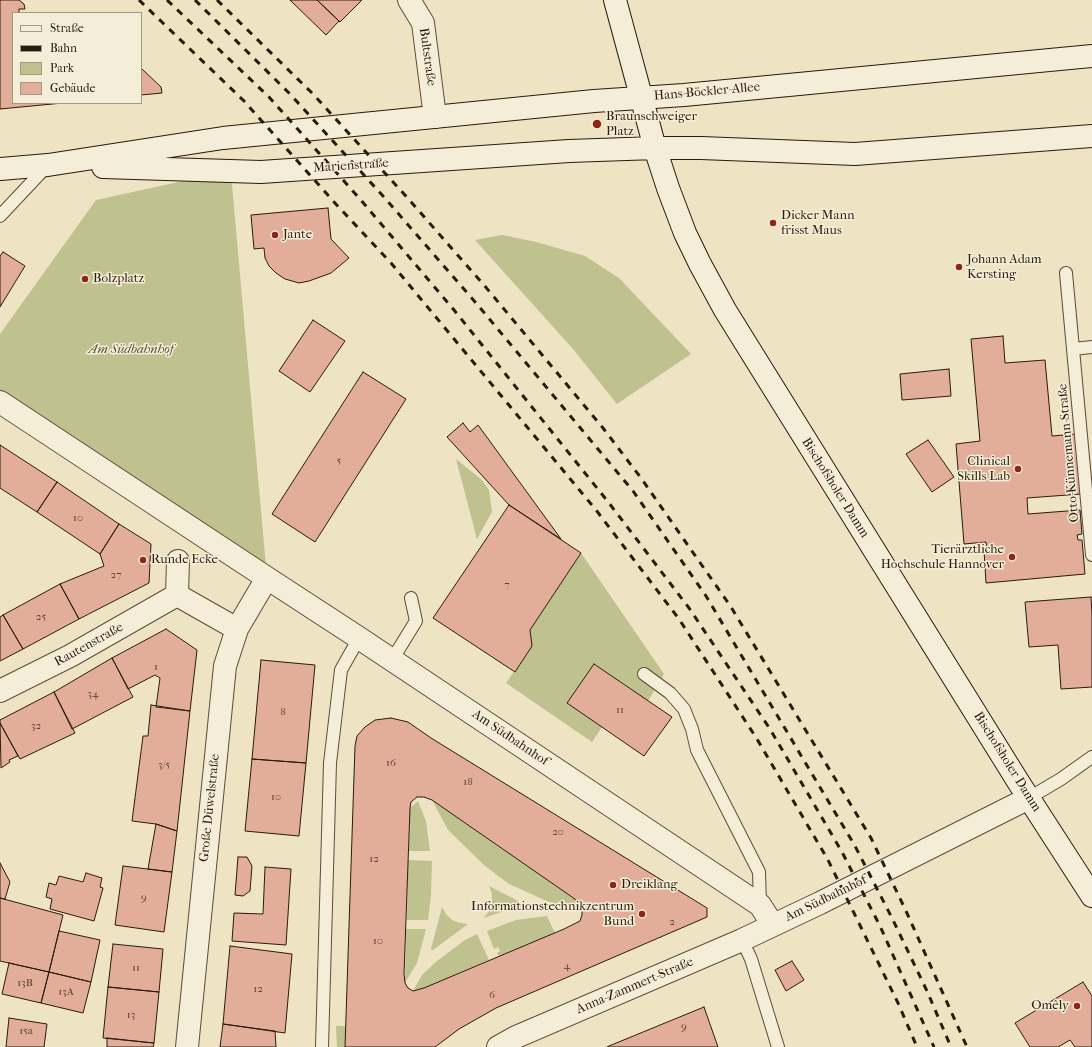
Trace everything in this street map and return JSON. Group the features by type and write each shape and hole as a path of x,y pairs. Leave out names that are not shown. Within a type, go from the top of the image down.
{"main road":[{"name":"Bultstraße","path":"409,0 423,23 435,117"},
{"path":"615,0 641,98"},
{"name":"Hans-Böckler-Allee","path":"655,148 641,98 1092,56"},
{"name":"Marienstraße","path":"0,168 48,165 224,138 641,98"},
{"path":"655,148 855,154 1092,136"},
{"name":"Marienstraße","path":"48,165 261,172 569,151 655,148"},
{"name":"Bischofsholer Damm","path":"655,148 685,233 725,310 1029,798 1092,896"},
{"name":"Am Südbahnhof","path":"0,402 360,638 760,905 773,926 1029,798"},
{"path":"178,561 177,596 237,629"},
{"name":"Große Düwelstraße","path":"187,1047 224,666 237,629 267,578"},
{"name":"Rautenstraße","path":"0,691 70,656 177,596"},
{"name":"Anna-Zammert-Straße","path":"498,1047 523,1034 773,926"}],"lane":[{"path":"0,216 48,165"},
{"name":"Otto-Künnemann-Straße","path":"1066,273 1092,555"},
{"path":"1073,349 1092,347"},
{"path":"392,660 416,621 411,598"},
{"path":"322,1047 330,763 341,670 360,638"},
{"path":"644,674 670,693 684,709 692,729 697,750 758,872 760,905"},
{"path":"1029,798 1061,779 1092,757"},
{"path":"742,940 751,959 778,1047"}],"green space":[{"name":"Am Südbahnhof","path":"229,171 232,185 267,578 0,402 0,334 96,200"},
{"path":"502,235 536,242 585,256 619,278 691,354 617,404 573,349 475,240"},
{"path":"456,459 482,480 489,490 492,512 477,539"},
{"path":"581,553 664,674 648,701 594,664 567,703 602,727 592,742 506,683 532,646 530,630"},
{"path":"432,800 572,897 580,903 582,910 549,902 509,884 484,865 448,830"},
{"path":"418,801 426,821 430,851 409,851 410,808"},
{"path":"408,860 432,861 431,895 428,920 407,920"},
{"path":"489,886 526,906 484,918 492,903 492,894"},
{"path":"442,907 452,920 468,924 433,950 431,949"},
{"path":"547,916 555,933 499,956 497,953 500,951 498,947 494,949 487,931 516,920"},
{"path":"406,929 426,929 417,963 405,983"},
{"path":"477,934 489,960 424,988 413,991 422,975 437,961 465,940"},
{"path":"336,1026 345,1026 345,1047 337,1047"}],"building":[{"path":"0,0 19,0 24,4 25,9 19,9 19,12 12,12 12,104 52,104 0,109"},
{"path":"290,0 317,0 339,21 326,35"},
{"path":"317,0 362,0 340,22"},
{"path":"142,69 161,87 162,93 142,95"},
{"path":"328,208 331,239 349,258 331,273 299,283 285,279 269,266 265,258 264,248 254,249 251,215"},
{"path":"3,252 25,266 0,307 0,256"},
{"path":"313,320 345,341 310,392 279,371"},
{"name":"Clinical Skills Lab","path":"1003,336 1005,363 1045,360 1052,436 1076,434 1081,494 1027,498 1028,514 1080,510 1082,534 1077,535 1078,540 1082,540 1085,574 986,583 984,550 987,550 986,542 964,544 956,444 980,441 971,339"},
{"path":"949,369 951,396 902,400 900,374"},
{"path":"363,372 406,399 315,542 272,514"},
{"path":"463,423 470,432 478,425 561,539 509,505 447,437"},
{"path":"928,440 954,477 932,492 906,454"},
{"path":"0,445 57,482 37,512 0,488"},
{"path":"57,482 119,524 100,554 37,512"},
{"path":"509,505 581,553 530,630 532,646 515,672 433,618"},
{"path":"119,524 151,544 149,583 79,619 60,584 104,566 100,554"},
{"path":"60,584 79,619 23,649 3,615"},
{"path":"1091,597 1092,687 1061,689 1058,645 1029,647 1025,602"},
{"path":"3,615 23,649 0,661 0,617"},
{"path":"166,629 197,650 190,711 156,707 160,678 155,675 128,689 112,658"},
{"path":"112,658 133,697 72,729 54,692"},
{"path":"261,660 315,665 306,763 252,759"},
{"path":"594,664 672,717 644,756 567,703"},
{"path":"54,692 75,733 20,759 0,723 0,720"},
{"path":"151,705 190,711 177,831 156,824 132,821 143,736 148,736"},
{"name":"Dreiklang","path":"391,718 408,722 431,738 707,908 707,917 496,1008 459,1029 435,1047 345,1047 355,746 357,736 365,727 375,720","holes":["417,797 424,797 432,800 580,903 582,909 580,921 424,988 413,991 408,988 405,983 404,974 410,808 411,802"]},
{"path":"0,723 18,756 9,760 10,762 1,768"},
{"path":"252,759 306,763 299,836 245,831"},
{"path":"156,824 177,831 172,872 148,869"},
{"path":"238,857 247,857 252,866 250,891 243,896 235,895"},
{"path":"0,863 10,882 5,899 0,898"},
{"path":"123,866 172,872 164,932 115,925"},
{"path":"265,867 291,869 286,945 232,941 234,913 263,914"},
{"path":"86,873 102,878 100,887 103,888 94,921 50,909 52,899 46,897 49,883 56,885 59,876 83,882"},
{"path":"0,898 63,915 49,972 0,961"},
{"path":"59,931 100,940 91,982 49,972"},
{"path":"113,944 163,949 159,992 108,987"},
{"path":"230,946 292,954 285,1033 223,1024"},
{"path":"792,961 804,980 786,991 775,970"},
{"path":"9,963 49,972 41,1003 2,994"},
{"path":"49,972 91,982 83,1013 41,1003"},
{"path":"1083,982 1092,996 1092,1047 1075,1047 1070,1040 1058,1047 1030,1047 1015,1023"},
{"path":"108,987 159,992 154,1043 103,1038"},
{"path":"704,1007 718,1047 607,1047 609,1046"},
{"path":"9,1018 47,1024 44,1047 6,1047"},
{"path":"223,1024 275,1031 276,1047 220,1047"},
{"path":"107,1038 154,1043 153,1047 107,1047"}],"railway":[{"path":"139,0 244,101 334,202 391,263 596,510 679,619 757,739 828,860 898,1003 917,1047"},
{"path":"167,0 269,97 360,199 454,310 609,503 689,608 770,729 842,852 880,926 934,1047"},
{"path":"195,0 290,94 383,196 476,303 633,491 706,596 855,846 927,991 951,1047"},
{"path":"217,0 313,94 404,194 484,285 603,428 641,478 731,607 871,838 906,911 967,1047"}],"place":[{"name":"Braunschweiger Platz","path":"597,124"},
{"name":"Dicker Mann frisst Maus","path":"773,223"},
{"name":"Jante","path":"275,235"},
{"name":"Johann Adam Kersting","path":"959,267"},
{"name":"Bolzplatz","path":"85,279"},
{"name":"Clinical Skills Lab","path":"1018,469"},
{"name":"Tierärztliche Hochschule Hannover","path":"1012,557"},
{"name":"Runde Ecke","path":"143,560"},
{"name":"Dreiklang","path":"613,885"},
{"name":"Informationstechnikzentrum Bund","path":"642,914"},
{"name":"Omêly","path":"1077,1006"}]}
